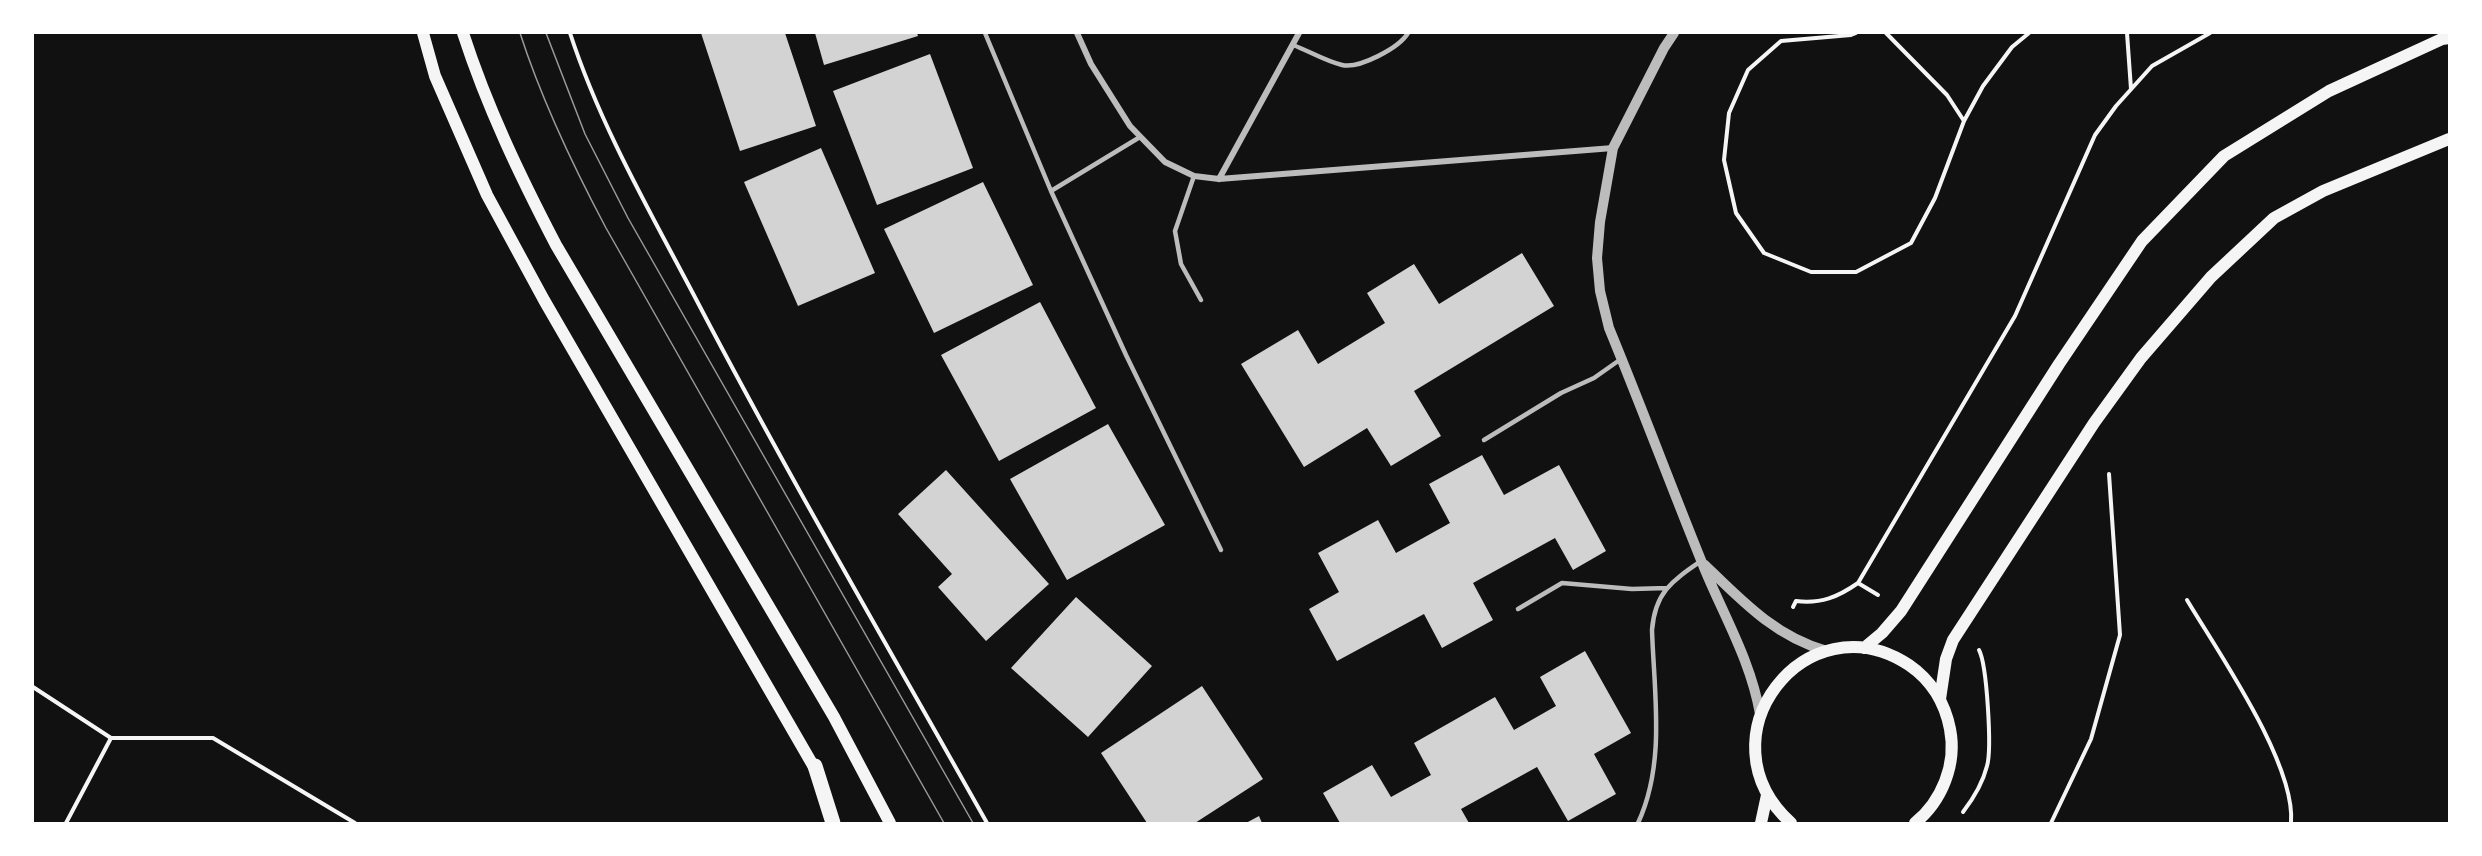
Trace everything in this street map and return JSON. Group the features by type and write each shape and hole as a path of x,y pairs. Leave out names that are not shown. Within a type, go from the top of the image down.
{"main road":[{"path":"423,33 435,76 487,195 544,300 815,766 841,823"},
{"path":"463,33 481,88 515,166 556,245 834,717 890,823"},
{"path":"1864,648 1882,633 1902,611 2059,364 2142,242 2224,156 2329,91 2442,39 2449,38"},
{"path":"1940,699 1946,659 1953,640 2101,414 2141,358 2211,277 2274,218 2324,191 2449,140"},
{"path":"1791,823 1780,814 1767,795 1758,774 1755,759 1756,728 1766,699 1786,674 1812,657 1827,651 1864,648 1887,654 1914,668 1926,680 1940,699 1951,735 1950,765 1940,794 1915,823"},
{"path":"815,766 833,823"},
{"path":"1761,823 1767,795"}],"street":[{"path":"1077,33 1091,64 1130,126 1165,162 1194,176 1219,179 1613,148"},
{"path":"1219,179 1299,33"},
{"path":"1674,33 1664,48 1613,148 1600,222 1597,258 1600,291 1609,328 1701,561 1742,651 1753,682 1760,714"},
{"path":"1701,561 1747,606 1780,632 1800,643 1827,651"}],"lane":[{"path":"985,33 1051,191 1126,355 1221,550"},
{"path":"1293,45 1344,66 1379,57 1402,43 1408,33"},
{"path":"1051,191 1140,137"},
{"path":"1194,176 1175,231 1181,264 1201,300"},
{"path":"1484,440 1561,393 1594,378 1622,359"},
{"path":"1638,823 1648,795 1656,756 1652,630 1657,602 1666,588 1686,570 1701,561"},
{"path":"1518,609 1562,583 1632,589 1666,588"}],"path":[{"path":"570,33 584,75 622,158 748,398 987,823"},
{"path":"1856,33 1851,36 1781,41 1748,70 1729,113 1724,160 1736,213 1764,253 1811,272 1856,272 1911,243 1935,198 1964,121 1983,86 2006,54 2029,33"},
{"path":"1886,33 1947,95 1964,121"},
{"path":"2127,33 2131,90"},
{"path":"1780,632 1796,602 1826,601 1841,595 1858,583 2015,316 2095,135 2152,66 2210,33"},
{"path":"2051,823 2091,739 2120,635 2109,474"},
{"path":"2187,600 2245,698 2277,758 2292,810 2291,823"},
{"path":"33,687 111,738 213,738 355,823"},
{"path":"66,823 111,738"}],"building":[{"path":"701,33 785,33 816,126 740,151"},
{"path":"815,33 917,33 918,36 824,65"},
{"path":"930,54 973,168 877,205 833,91"},
{"path":"821,148 875,273 798,306 744,182"},
{"path":"983,182 1033,285 934,333 884,229"},
{"path":"1522,253 1554,306 1414,391 1441,436 1391,466 1367,428 1304,467 1241,364 1298,330 1318,364 1385,323 1367,293 1414,264 1439,304"},
{"path":"1040,302 1096,408 999,461 941,355"},
{"path":"1108,424 1165,525 1067,580 1010,479"},
{"path":"1482,455 1504,495 1559,465 1606,551 1573,570 1555,538 1473,583 1493,620 1442,648 1424,614 1337,661 1309,609 1339,592 1318,553 1378,520 1396,553 1450,523 1429,484"},
{"path":"946,470 1049,584 986,641 938,587 952,574 898,514"},
{"path":"1076,597 1152,666 1088,737 1011,668"},
{"path":"1585,651 1631,733 1594,754 1616,794 1568,821 1537,767 1461,809 1469,823 1340,823 1323,793 1372,765 1391,797 1431,775 1414,743 1495,697 1514,730 1556,706 1540,677"},
{"path":"1202,686 1263,779 1195,823 1147,823 1101,753"},
{"path":"1259,816 1262,823 1246,823"}],"tram line":[{"path":"520,33 558,132 606,228 944,823"},
{"path":"546,33 585,134 628,218 973,823"}]}
